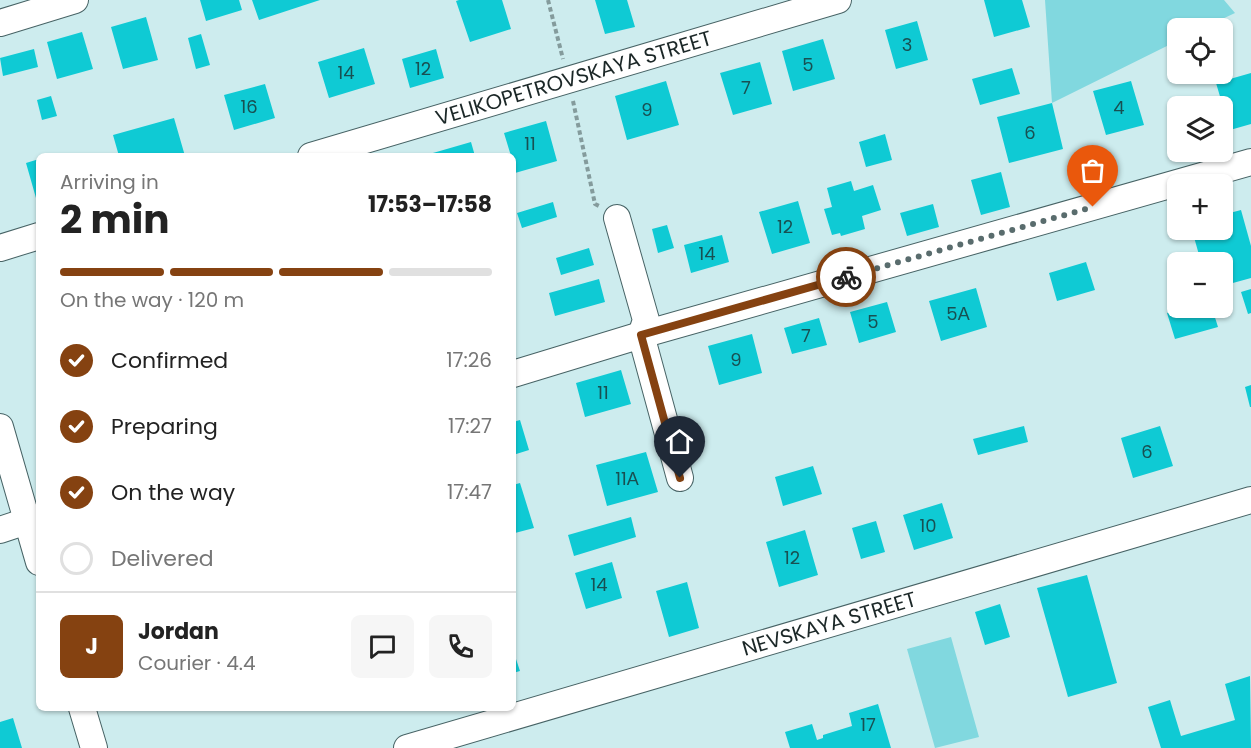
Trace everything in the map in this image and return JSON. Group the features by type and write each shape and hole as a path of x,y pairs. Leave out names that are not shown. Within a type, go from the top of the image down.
{"street":[{"path":"0,23 75,0"},
{"name":"VELIKOPETROVSKAYA STREET","path":"321,153 569,80 777,9 837,0"},
{"path":"516,373 641,335 1251,162"},
{"path":"617,218 646,320 641,335 680,478"},
{"path":"0,248 36,237"},
{"path":"0,427 33,519 36,540"},
{"name":"NEVSKAYA STREET","path":"407,748 1251,500"},
{"path":"0,530 33,519"},
{"path":"83,711 94,748"}],"path":[{"path":"548,0 569,80 595,204 617,218"}],"shaded area":[{"path":"1045,0 1224,0 1235,13 1224,18 1167,18 1167,46 1052,103"},
{"path":"951,637 979,737 935,748 907,649"}],"building":[{"path":"200,0 239,0 242,10 206,21"},
{"path":"252,0 320,0 259,20"},
{"path":"502,0 511,29 470,42 456,1"},
{"path":"595,0 627,0 635,27 605,34"},
{"path":"984,0 1022,0 1030,27 994,37"},
{"path":"146,17 158,60 123,69 111,27"},
{"path":"917,21 928,60 896,69 885,30"},
{"path":"82,32 93,69 57,79 47,42"},
{"path":"201,34 210,65 196,69 188,38"},
{"path":"823,39 835,79 793,91 782,51"},
{"path":"364,48 375,84 329,98 318,62"},
{"path":"34,49 38,67 3,76 0,58"},
{"path":"436,49 444,78 410,88 402,59"},
{"path":"760,62 772,104 733,115 720,73"},
{"path":"1012,68 1020,94 980,105 972,79"},
{"path":"1251,73 1251,124 1233,129 1233,96 1220,96 1216,84 1233,84 1233,78"},
{"path":"666,81 679,125 627,140 615,96"},
{"path":"1131,81 1144,125 1106,135 1093,91"},
{"path":"265,84 275,118 234,130 224,95"},
{"path":"51,96 57,116 42,120 37,100"},
{"path":"1052,103 1063,149 1009,163 997,117"},
{"path":"174,118 184,153 118,153 113,135"},
{"path":"546,121 557,161 516,173 516,153 510,153 504,133"},
{"path":"885,134 892,160 866,167 859,142"},
{"path":"471,142 474,153 433,153"},
{"path":"36,160 36,198 26,163"},
{"path":"1001,172 1010,207 981,215 971,180"},
{"path":"851,181 854,191 873,185 881,210 862,216 865,229 841,236 840,233 832,235 824,209 832,207 827,188"},
{"path":"798,201 810,243 772,254 759,212"},
{"path":"553,202 557,217 522,228 517,213"},
{"path":"933,204 939,227 907,236 900,213"},
{"path":"1241,210 1251,246 1251,278 1233,283 1233,252 1198,252 1195,240 1233,240 1233,212"},
{"path":"667,225 674,248 658,253 652,229"},
{"path":"722,235 729,262 691,273 684,245"},
{"path":"589,248 594,265 561,275 556,258"},
{"path":"1086,262 1095,290 1057,301 1049,273"},
{"path":"599,279 605,302 555,316 549,293"},
{"path":"976,288 987,327 941,341 929,301"},
{"path":"1251,289 1251,313 1248,314 1241,292"},
{"path":"887,302 896,332 859,343 850,312"},
{"path":"819,318 827,345 792,354 784,328"},
{"path":"1169,318 1215,318 1218,327 1175,339"},
{"path":"752,334 762,373 719,385 708,346"},
{"path":"621,370 631,404 585,417 576,383"},
{"path":"1251,385 1251,407 1250,407 1245,387"},
{"path":"520,420 529,450 516,454 516,421"},
{"path":"1024,426 1028,442 978,455 973,439"},
{"path":"1160,426 1173,466 1133,478 1121,438"},
{"path":"646,452 658,492 607,506 596,465"},
{"path":"813,466 822,494 783,506 775,477"},
{"path":"520,483 534,528 516,533 516,484"},
{"path":"942,503 953,538 914,550 903,515"},
{"path":"631,517 636,537 574,556 568,535"},
{"path":"876,521 885,552 861,559 852,528"},
{"path":"805,530 818,575 779,587 766,542"},
{"path":"612,562 622,598 586,609 575,573"},
{"path":"1087,575 1117,683 1068,697 1037,588"},
{"path":"687,582 699,628 669,637 656,591"},
{"path":"1000,604 1010,637 985,645 975,612"},
{"path":"516,659 520,671 516,672"},
{"path":"1250,676 1251,748 1161,748 1148,707 1170,700 1181,736 1235,720 1225,684"},
{"path":"878,704 891,748 790,748 785,732 812,724 817,740 823,738 823,735 852,726 849,713"},
{"path":"13,718 22,748 0,748 0,722"}],"way so far":[{"path":"846,277 1093,207"}],"route":[{"path":"680,478 641,335 846,277"}]}
